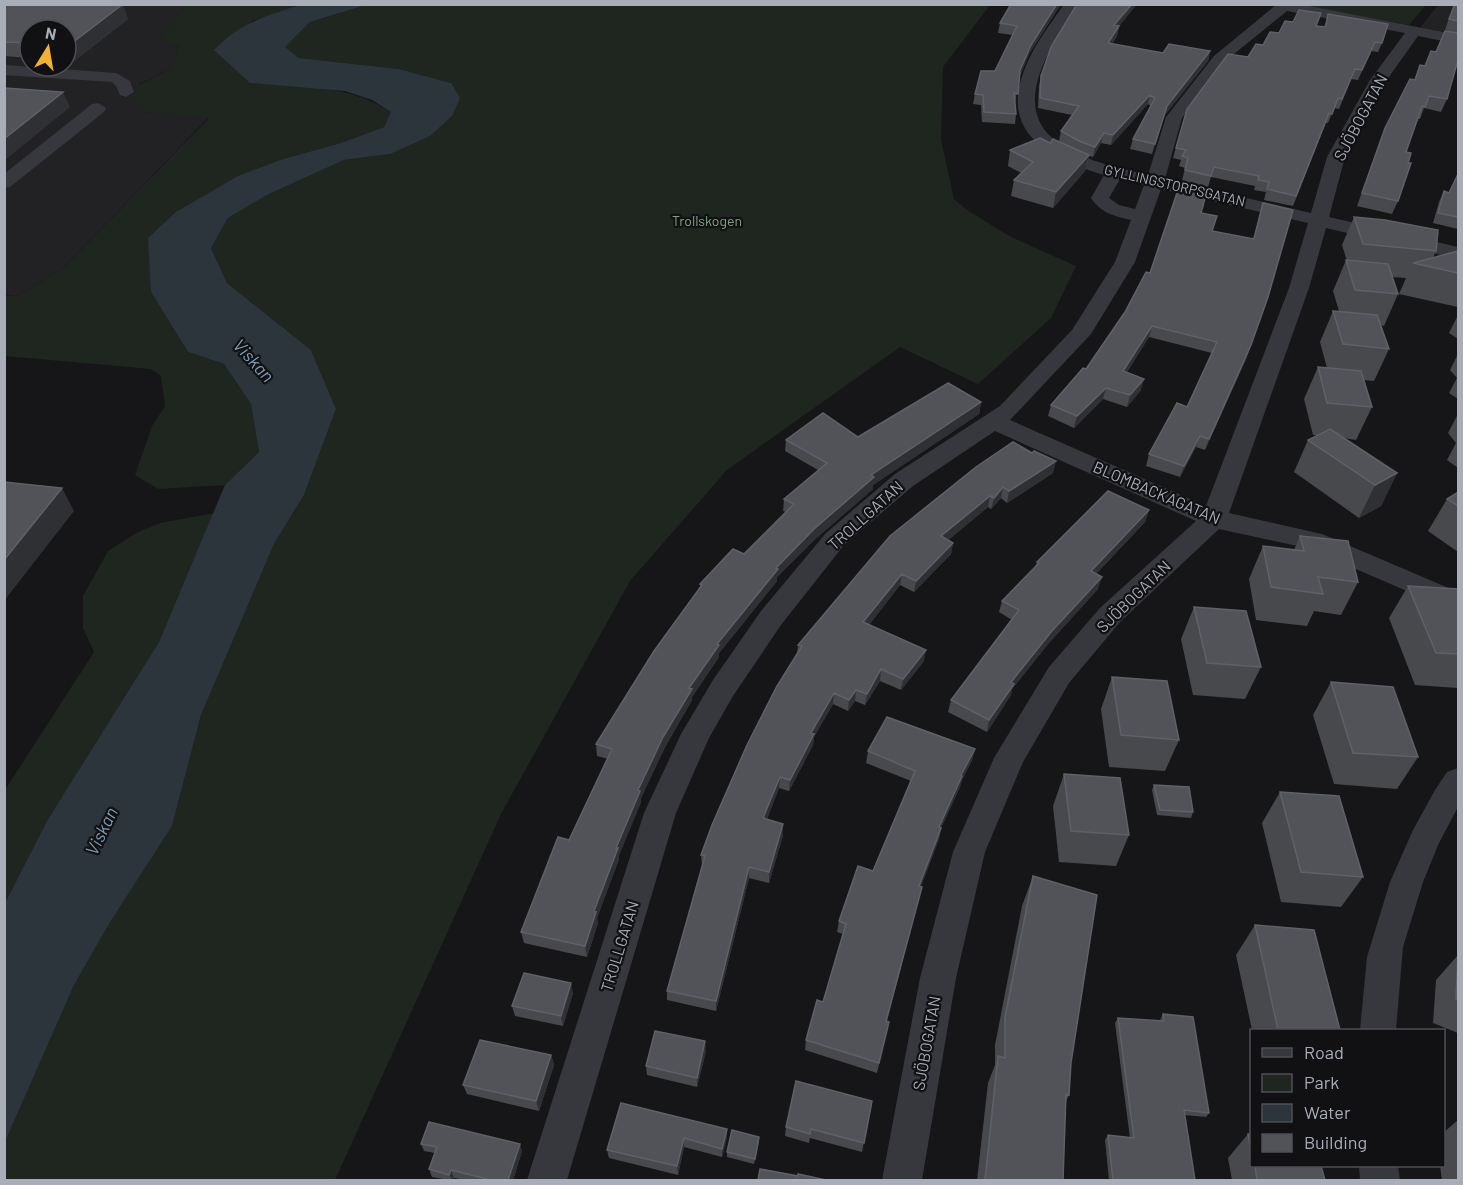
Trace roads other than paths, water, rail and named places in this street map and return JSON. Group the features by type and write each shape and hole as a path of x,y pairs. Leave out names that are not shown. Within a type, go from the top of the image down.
{"street":[{"name":"GYLLINGSTORPSGATAN","path":"1071,4 1035,64 1025,106 1028,120 1041,137 1065,153 1094,166 1115,172 1458,253"},
{"name":"TROLLGATAN","path":"547,1180 660,813 696,735 723,688 771,618 835,539 904,480 1008,411 1080,334 1125,262 1155,180 1174,117 1219,59 1284,6 1414,30"},
{"path":"1414,30 1458,39"},
{"name":"SJÖBOGATAN","path":"902,1180 938,978 969,852 1010,758 1059,675 1103,623 1214,519 1299,288 1336,157 1378,80 1414,30"},
{"path":"4,70 116,78 124,84 126,92"},
{"path":"4,183 98,108"},
{"path":"1115,172 1100,198 1103,204 1118,211 1141,216"},
{"name":"BLOMBACKAGATAN","path":"993,421 1214,519 1313,540 1458,603"},
{"path":"1378,1029 1386,949 1406,882 1447,798 1458,782"}],"water":[{"name":"Viskan","path":"304,4 366,5 310,22 285,47 299,58 399,69 451,83 460,98 452,116 430,136 390,154 344,160 269,194 228,218 211,248 227,283 311,350 336,409 304,495 274,544 201,715 172,826 109,924 74,985 5,1142 5,903 48,819 159,642 225,485 259,452 251,404 224,364 188,352 151,292 148,238 176,212 238,176 384,127 391,112 372,100 345,91 250,83 214,50 244,26"}],"park label":[{"name":"Trollskogen","path":"707,220"}]}
